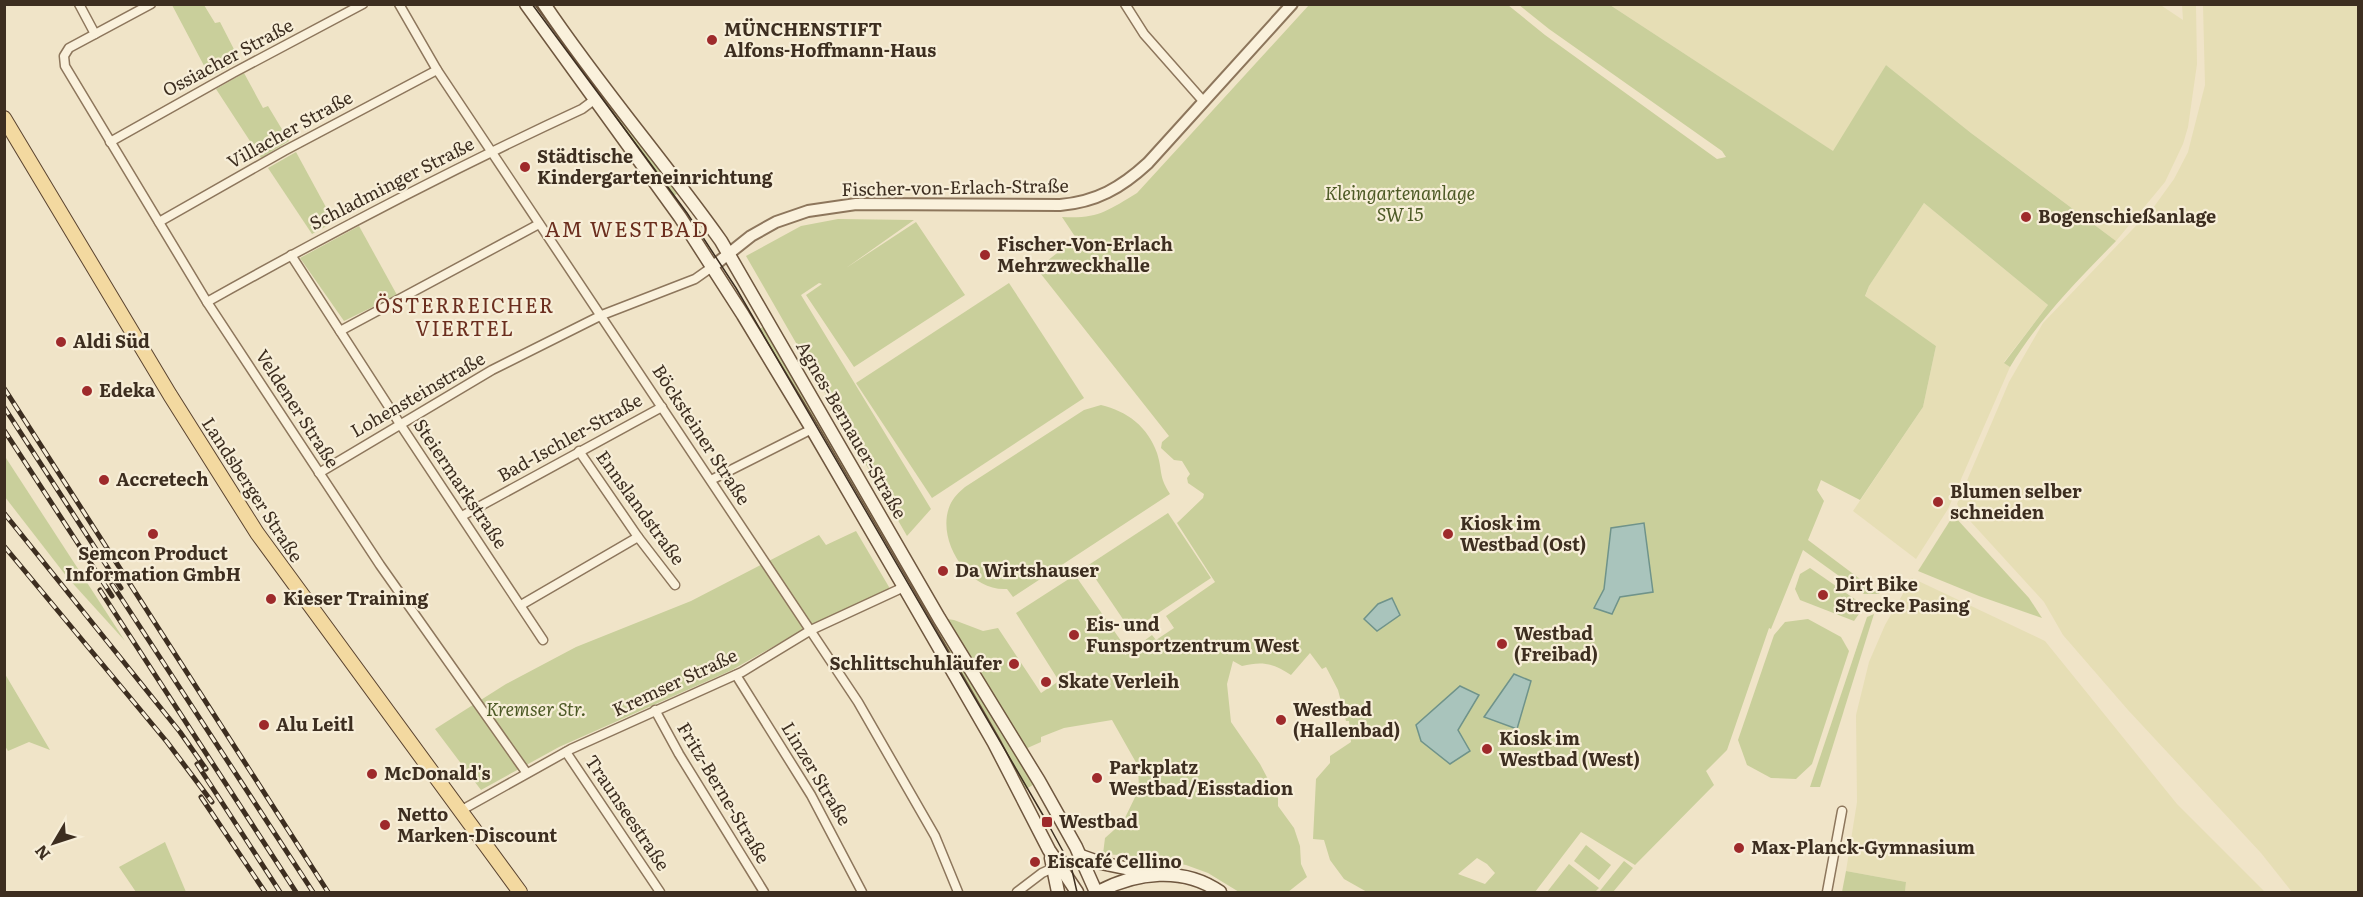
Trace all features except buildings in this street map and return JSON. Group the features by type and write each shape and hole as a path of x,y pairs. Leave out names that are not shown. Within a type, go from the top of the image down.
{"main road":[{"name":"Agnes-Bernauer-Straße","path":"526,4 680,217 712,267 812,429 994,743 1050,850 1077,892"},
{"name":"Agnes-Bernauer-Straße","path":"544,4 638,132 681,185 728,254 939,618 1039,781 1081,856 1097,892"},
{"name":"Landsberger Straße","path":"4,118 170,395 253,527 520,892"},
{"name":"Agnes-Bernauer-Straße","path":"1050,850 1058,892"},
{"path":"1081,856 1101,863 1189,878 1220,892"},
{"path":"1097,892 1122,881 1157,874"}],"street":[{"path":"79,4 95,34 151,4"},
{"name":"Ossiacher Straße","path":"110,142 363,4"},
{"name":"Böcksteiner Straße","path":"399,4 438,70 539,224 602,315 858,702 935,836 958,892"},
{"path":"1125,4 1144,34 1204,102"},
{"name":"Fischer-von-Erlach-Straße","path":"728,254 751,236 776,222 808,210 840,205 1060,205 1080,203 1100,197 1130,179 1148,164 1292,4"},
{"name":"Veldener Straße","path":"95,34 69,48 66,52 65,66 207,302 380,565 526,772"},
{"name":"Villacher Straße","path":"159,222 284,151 438,70"},
{"name":"Schladminger Straße","path":"207,302 354,221 492,151 582,109 594,100"},
{"path":"340,332 539,224"},
{"name":"Lohensteinstraße","path":"319,473 492,370 602,315 695,279 728,254"},
{"name":"Steiermarkstraße","path":"291,255 543,640"},
{"name":"Bad-Ischler-Straße","path":"462,516 662,407"},
{"path":"711,480 812,429"},
{"name":"Ennslandstraße","path":"579,451 638,537 675,585"},
{"path":"521,605 638,537"},
{"name":"Kremser Straße","path":"460,811 526,772 655,710 736,675 811,630 904,587"},
{"name":"Linzer Straße","path":"736,675 812,795 862,892"},
{"name":"Fritz-Berne-Straße","path":"655,710 679,754 764,892"},
{"name":"Traunseestraße","path":"566,752 660,892"},
{"path":"1827,892 1842,811"},
{"path":"1017,892 1042,873 1053,868"}],"shaded area":[{"path":"2159,4 2183,20 2182,5 2196,5 2197,64 2188,127 2183,144 2165,182 2116,241 1971,133 1886,65 1834,152 1610,5"},
{"path":"2203,5 2358,5 2358,892 2292,892 2261,853 2128,710 2063,635 2044,602 1957,504 2009,382 2043,323 2153,208 2174,179 2188,152 2205,85"},
{"path":"1924,203 2048,305 2004,362 2010,367 1948,509 1916,559 1853,511 1923,407 1936,346 1865,297 1869,286"},
{"path":"1912,578 2045,641 2177,804 2265,892 1905,892 1906,882 1846,871 1857,802 1856,715 1869,662 1885,625"}],"green space":[{"path":"172,5 204,5 215,23 220,22 240,61 210,77"},
{"path":"529,5 541,5 681,190 673,197 707,247 705,248"},
{"name":"Kleingartenanlage SW 15","path":"1309,5 1508,5 1545,35 1717,159 1726,157 1722,151 1549,29 1519,5 1610,5 1833,151 1886,65 1971,133 2116,241 2046,317 2010,367 2004,363 2048,305 1924,203 1869,286 1865,296 1936,346 1923,407 1860,500 1821,480 1817,490 1824,501 1808,540 1880,594 1864,594 1803,550 1771,629 1769,628 1727,750 1706,771 1714,785 1635,865 1581,832 1535,892 1367,892 1344,879 1330,860 1324,840 1313,839 1316,779 1330,763 1330,756 1351,742 1349,721 1346,721 1338,690 1326,667 1322,669 1310,653 1291,675 1267,664 1242,666 1233,661 1227,684 1231,722 1260,764 1278,798 1278,806 1294,828 1300,846 1301,864 1307,877 1288,892 1239,892 1208,873 1186,865 1134,856 1103,854 1105,838 1123,822 1139,789 1138,766 1112,720 1064,728 1041,737 1041,742 1023,750 941,618 954,620 983,631 998,628 1041,693 1059,681 1016,613 1075,575 1126,648 1125,655 1152,635 1156,640 1174,628 1166,616 1215,582 1177,523 1203,498 1204,494 1188,483 1187,478 1190,474 1182,461 1174,460 1161,448 1162,442 1169,436 1037,269 1076,238 1062,217 1094,215 1118,205 1137,193","holes":["1477,858 1495,873 1485,884 1458,874"]},
{"path":"244,73 263,108 268,106 289,141 261,158 216,89"},
{"path":"296,152 334,222 312,234 268,168"},
{"path":"838,219 914,220 846,268 916,222 965,295 854,367 806,295 822,284 819,283 801,295 931,509 907,536 746,256 801,226"},
{"path":"359,226 397,295 344,321 300,258"},
{"path":"1009,283 1084,398 932,498 856,383"},
{"path":"766,325 1036,783 1023,791 756,331"},
{"path":"1101,405 1128,416 1148,435 1157,453 1162,478 1170,494 1013,597 1007,589 993,588 980,582 968,573 951,548 947,533 947,519 953,500 965,487 1084,410"},
{"path":"4,455 125,641 67,577 5,497"},
{"path":"1168,513 1211,578 1131,631 1087,566"},
{"path":"1956,518 2029,598 2042,618 1918,571 1951,519"},
{"name":"Kremser Str.","path":"856,531 889,587 889,591 808,627 730,671 559,747 481,790 435,729 506,684 576,647 691,601 819,535 826,545"},
{"name":"Dirt Bike Strecke Pasing","path":"1810,568 1859,602 1861,611 1854,621 1800,600 1795,589 1800,574"},
{"path":"1874,614 1820,787 1810,787 1867,617"},
{"path":"1808,619 1841,637 1849,651 1812,764 1796,779 1771,778 1747,765 1738,740 1774,635 1785,622"},
{"path":"4,674 50,750 29,742 8,751 5,746"},
{"path":"165,842 186,892 136,892 119,867"},
{"path":"1586,845 1611,865 1599,880 1574,861"},
{"path":"1624,861 1633,868 1613,892 1599,892"},
{"path":"1569,864 1599,888 1595,892 1547,892"},
{"path":"1846,871 1906,882 1905,892 1842,892"}],"water":[{"path":"1644,523 1653,592 1620,597 1612,614 1594,608 1604,589 1611,528"},
{"path":"1392,598 1400,615 1377,631 1364,619 1378,604"},
{"path":"1514,674 1531,681 1517,729 1484,717"},
{"path":"1460,686 1479,695 1458,730 1470,751 1450,764 1421,741 1416,725"}],"tram line":[{"path":"532,4 687,213 736,288 1047,822 1071,866 1077,892"}],"railway":[{"path":"4,388 328,892"},
{"path":"4,407 121,588"},
{"path":"4,430 112,596"},
{"path":"4,513 180,732 206,769"},
{"path":"4,546 167,742 212,802"},
{"path":"112,584 313,892"},
{"path":"100,590 296,892"},
{"path":"197,764 280,892"},
{"path":"201,797 265,892"}],"place":[{"name":"MÜNCHENSTIFT Alfons-Hoffmann-Haus","path":"712,40"},
{"name":"Städtische Kindergarteneinrichtung","path":"525,167"},
{"name":"Bogenschießanlage","path":"2026,217"},
{"name":"Fischer-Von-Erlach Mehrzweckhalle","path":"985,255"},
{"name":"Aldi Süd","path":"61,342"},
{"name":"Edeka","path":"87,391"},
{"name":"Accretech","path":"104,480"},
{"name":"Blumen selber schneiden","path":"1938,502"},
{"name":"Semcon Product Information GmbH","path":"153,534"},
{"name":"Kiosk im Westbad (Ost)","path":"1448,534"},
{"name":"Da Wirtshauser","path":"943,571"},
{"name":"Dirt Bike Strecke Pasing","path":"1823,595"},
{"name":"Kieser Training","path":"271,599"},
{"name":"Eis- und Funsportzentrum West","path":"1074,635"},
{"name":"Westbad (Freibad)","path":"1502,644"},
{"name":"Schlittschuhläufer","path":"1014,664"},
{"name":"Skate Verleih","path":"1046,682"},
{"name":"Westbad (Hallenbad)","path":"1281,720"},
{"name":"Alu Leitl","path":"264,725"},
{"name":"Kiosk im Westbad (West)","path":"1487,749"},
{"name":"McDonald's","path":"372,774"},
{"name":"Parkplatz Westbad/Eisstadion","path":"1097,778"},
{"name":"Westbad","path":"1047,822"},
{"name":"Netto Marken-Discount","path":"385,825"},
{"name":"Max-Planck-Gymnasium","path":"1739,848"},
{"name":"Eiscafé Cellino","path":"1035,862"}],"district":[{"name":"AM WESTBAD","path":"627,230"},
{"name":"ÖSTERREICHER VIERTEL","path":"465,318"}]}
